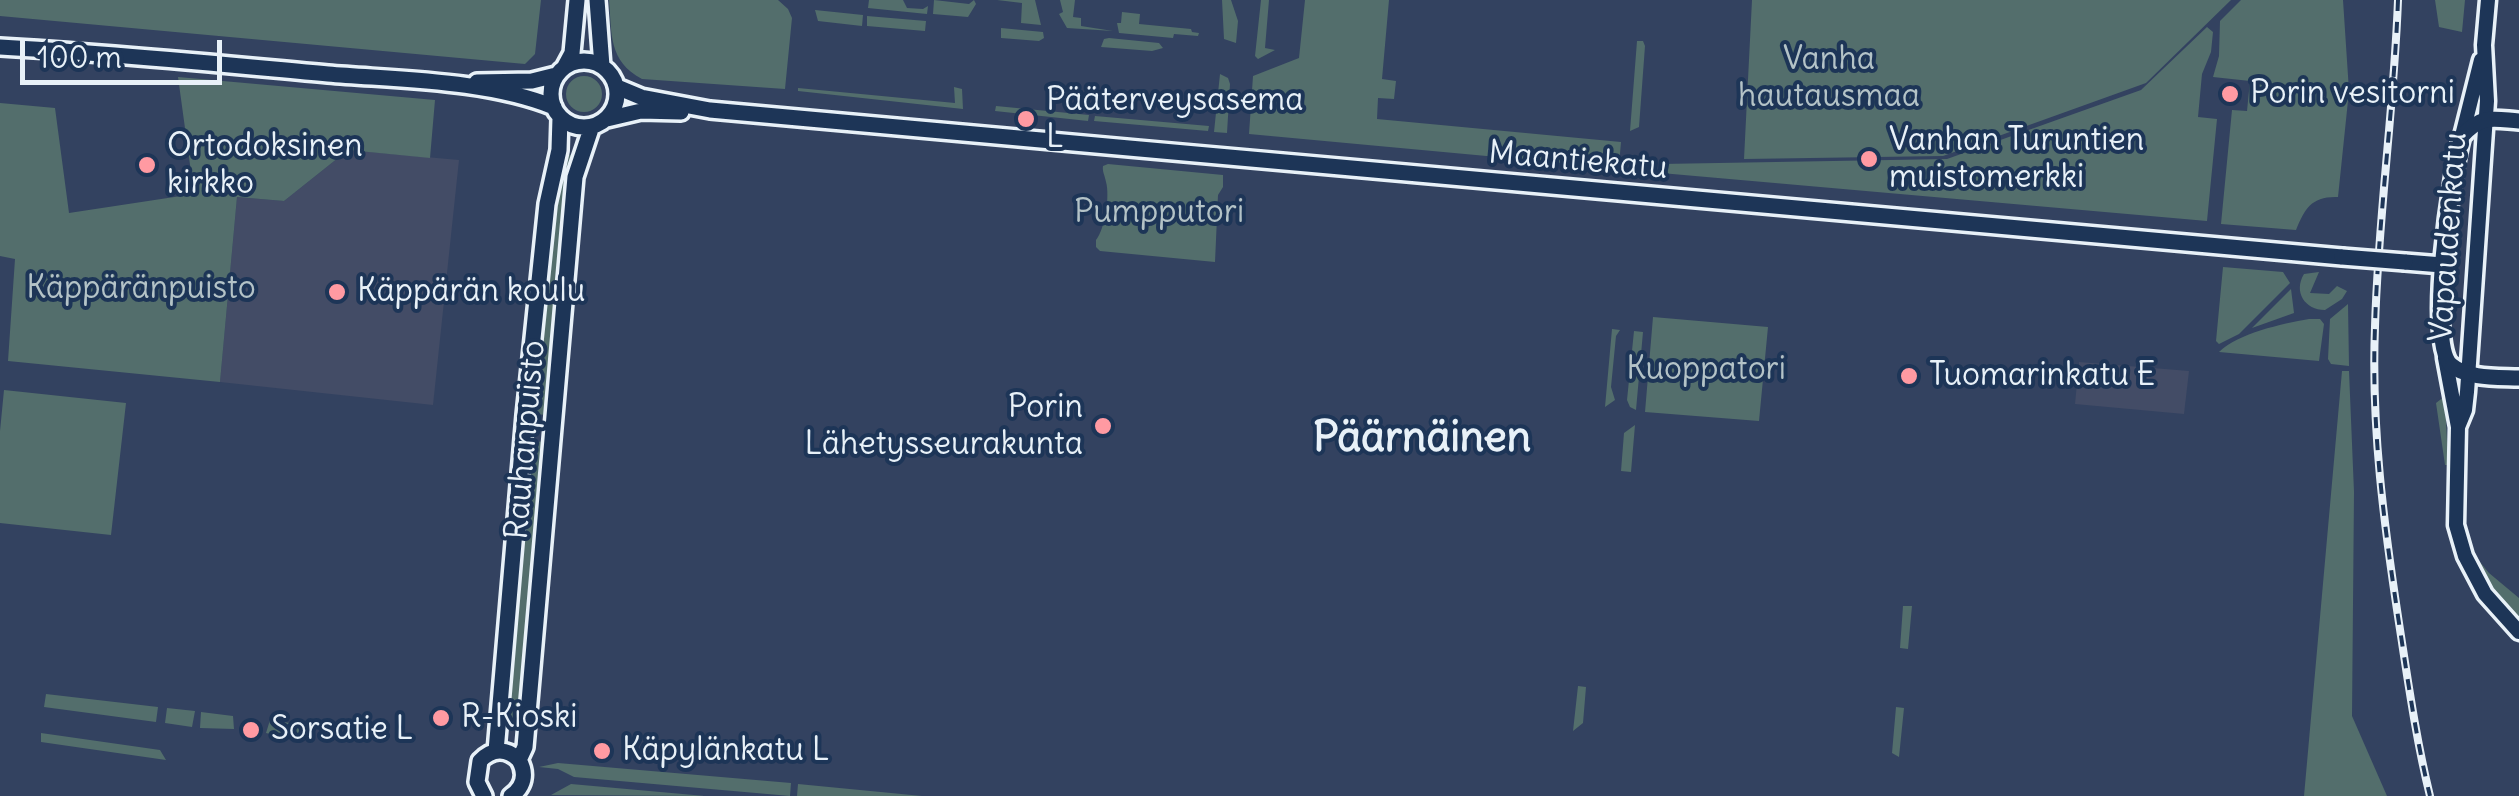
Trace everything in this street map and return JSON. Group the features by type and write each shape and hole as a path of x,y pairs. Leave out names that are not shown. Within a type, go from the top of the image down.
{"main road":[{"path":"557,112 552,90 572,53 577,0"},
{"path":"0,47 122,54 423,82 530,97 570,124 599,122 618,98 617,87 602,66 597,0"},
{"path":"423,82 532,81 590,62 602,66"},
{"name":"Maantiekatu","path":"617,87 641,97 710,110 1930,223 2442,265"},
{"name":"Maantiekatu","path":"599,122 640,111 710,110"},
{"name":"Rauhanpuisto","path":"484,793 476,771 480,761 496,751 524,415 547,204 559,150 557,112"},
{"path":"2462,136 2474,123 2486,118 2519,121"},
{"name":"Rauhanpuisto","path":"513,795 524,774 519,760 525,747 575,178 599,122"},
{"name":"Vapaudenkatu","path":"2445,358 2439,304 2462,136"},
{"path":"2445,358 2467,373 2519,378"},
{"path":"496,751 510,752 519,760"}],"street":[{"name":"Vapaudenkatu","path":"2458,428 2465,410 2486,118 2484,45 2488,0"},
{"name":"Vapaudenkatu","path":"2462,136 2484,45"},
{"path":"2445,358 2458,428 2456,526 2465,556 2485,594 2519,632"}],"shaded area":[{"name":"Käppärän koulu","path":"348,150 459,160 433,405 220,382 237,197 284,201"},
{"path":"2079,362 2189,371 2184,414 2075,404"}],"green space":[{"path":"0,0 541,0 535,54 525,64 0,16"},
{"path":"609,0 778,0 792,18 785,89 642,79 617,55"},
{"path":"869,0 903,0 907,8 928,6 927,14 868,8"},
{"path":"934,0 969,4 974,0 976,4 968,17 933,14"},
{"path":"997,0 1035,0 1041,25 1021,23 1022,3"},
{"path":"1060,0 1075,0 1073,17 1081,18 1081,26 1113,31 1067,28 1059,14 1063,12"},
{"path":"1222,0 1231,0 1238,21 1236,43 1224,39"},
{"path":"1261,0 1269,0 1265,48 1275,50 1258,59 1255,56"},
{"path":"1305,0 1389,0 1382,79 1396,81 1394,99 1378,98 1377,119 1621,142 1619,165 1616,168 1249,134 1253,76 1299,58"},
{"name":"Vanha hautausmaa","path":"1752,0 2231,0 2146,83 1943,156 1744,159"},
{"path":"2241,0 2343,0 2349,91 2338,197 2311,205 2296,230 2221,224 2232,110 2247,111 2250,81 2213,77 2219,56 2220,21"},
{"path":"2435,0 2465,0 2462,32 2439,27"},
{"path":"815,10 863,15 862,26 818,21"},
{"path":"1122,12 1140,14 1139,24 1199,33 1174,34 1173,38 1119,33 1117,23 1121,23"},
{"path":"867,16 926,21 925,31 867,26"},
{"path":"2207,27 2213,32 2211,52 2202,74 2198,117 2217,119 2207,221 1661,173 1661,164 1947,159 2141,90"},
{"path":"1001,28 1043,32 1044,38 1001,38"},
{"path":"1104,39 1159,43 1163,48 1152,51 1101,47"},
{"path":"1637,41 1643,41 1645,46 1639,127 1630,131"},
{"path":"1220,74 1230,84 1227,133 1214,132"},
{"path":"584,76 597,81 602,94 597,107 584,112 571,107 566,94 571,81"},
{"name":"Käppäränpuisto","path":"178,77 435,100 430,158 348,150 284,201 237,197 220,382 8,361 15,259 0,256 0,103 55,108 69,213 194,194"},
{"path":"954,87 962,89 963,109 798,91 955,103"},
{"path":"996,106 1089,115 1088,121 995,111"},
{"path":"1095,116 1209,126 1208,131 1094,121"},
{"path":"564,154 573,155 548,415 533,414 551,220"},
{"name":"Pumpputori","path":"1103,166 1223,175 1218,195 1215,262 1100,251 1096,240 1106,212"},
{"path":"2223,267 2283,272 2290,283 2239,334 2219,344 2216,341"},
{"path":"2319,272 2310,293 2329,294 2337,286 2347,291 2325,310 2307,303 2300,287 2304,274"},
{"path":"2291,289 2294,313 2252,328"},
{"path":"2348,304 2349,366 2331,364 2330,319"},
{"name":"Kuoppatori","path":"1653,317 1768,327 1759,421 1645,412"},
{"path":"2320,319 2324,324 2319,361 2219,352 2249,335"},
{"path":"1612,329 1620,330 1616,336 1611,387 1615,400 1605,407"},
{"path":"1634,331 1643,332 1636,410 1627,400"},
{"path":"2342,371 2349,371 2354,492 2352,716 2387,796 2304,796"},
{"path":"4,390 126,403 111,535 0,523"},
{"path":"2445,396 2448,465 2436,403"},
{"path":"1635,425 1631,472 1621,471 1624,433"},
{"path":"531,441 545,442 520,723 506,722"},
{"path":"2475,556 2519,598 2519,617 2491,588"},
{"path":"1903,606 1912,606 1908,649 1900,648"},
{"path":"1578,686 1586,687 1583,723 1573,731"},
{"path":"46,694 158,707 156,722 44,707"},
{"path":"1896,707 1904,708 1899,757 1892,753"},
{"path":"167,708 195,711 192,727 165,723"},
{"path":"201,712 233,716 234,729 200,728"},
{"path":"270,720 303,725 303,742 266,733"},
{"path":"41,733 160,750 166,760 41,742"},
{"path":"558,763 791,783 790,796 574,777 558,769 539,767"},
{"path":"571,784 705,796 551,795"},
{"path":"798,784 922,796 797,796"}],"railway":[{"path":"2398,0 2377,286 2375,402 2388,549 2430,796"}],"place":[{"name":"Porin vesitorni","path":"2230,94"},
{"name":"Pääterveysasema L","path":"1026,119"},
{"name":"Vanhan Turuntien muistomerkki","path":"1869,159"},
{"name":"Ortodoksinen kirkko","path":"147,165"},
{"name":"Käppärän koulu","path":"337,292"},
{"name":"Tuomarinkatu E","path":"1909,376"},
{"name":"Porin Lähetysseurakunta","path":"1103,426"},
{"name":"R-Kioski","path":"441,718"},
{"name":"Sorsatie L","path":"251,730"},
{"name":"Käpylänkatu L","path":"602,751"}],"district":[{"name":"Päärnäinen","path":"1422,439"}]}
